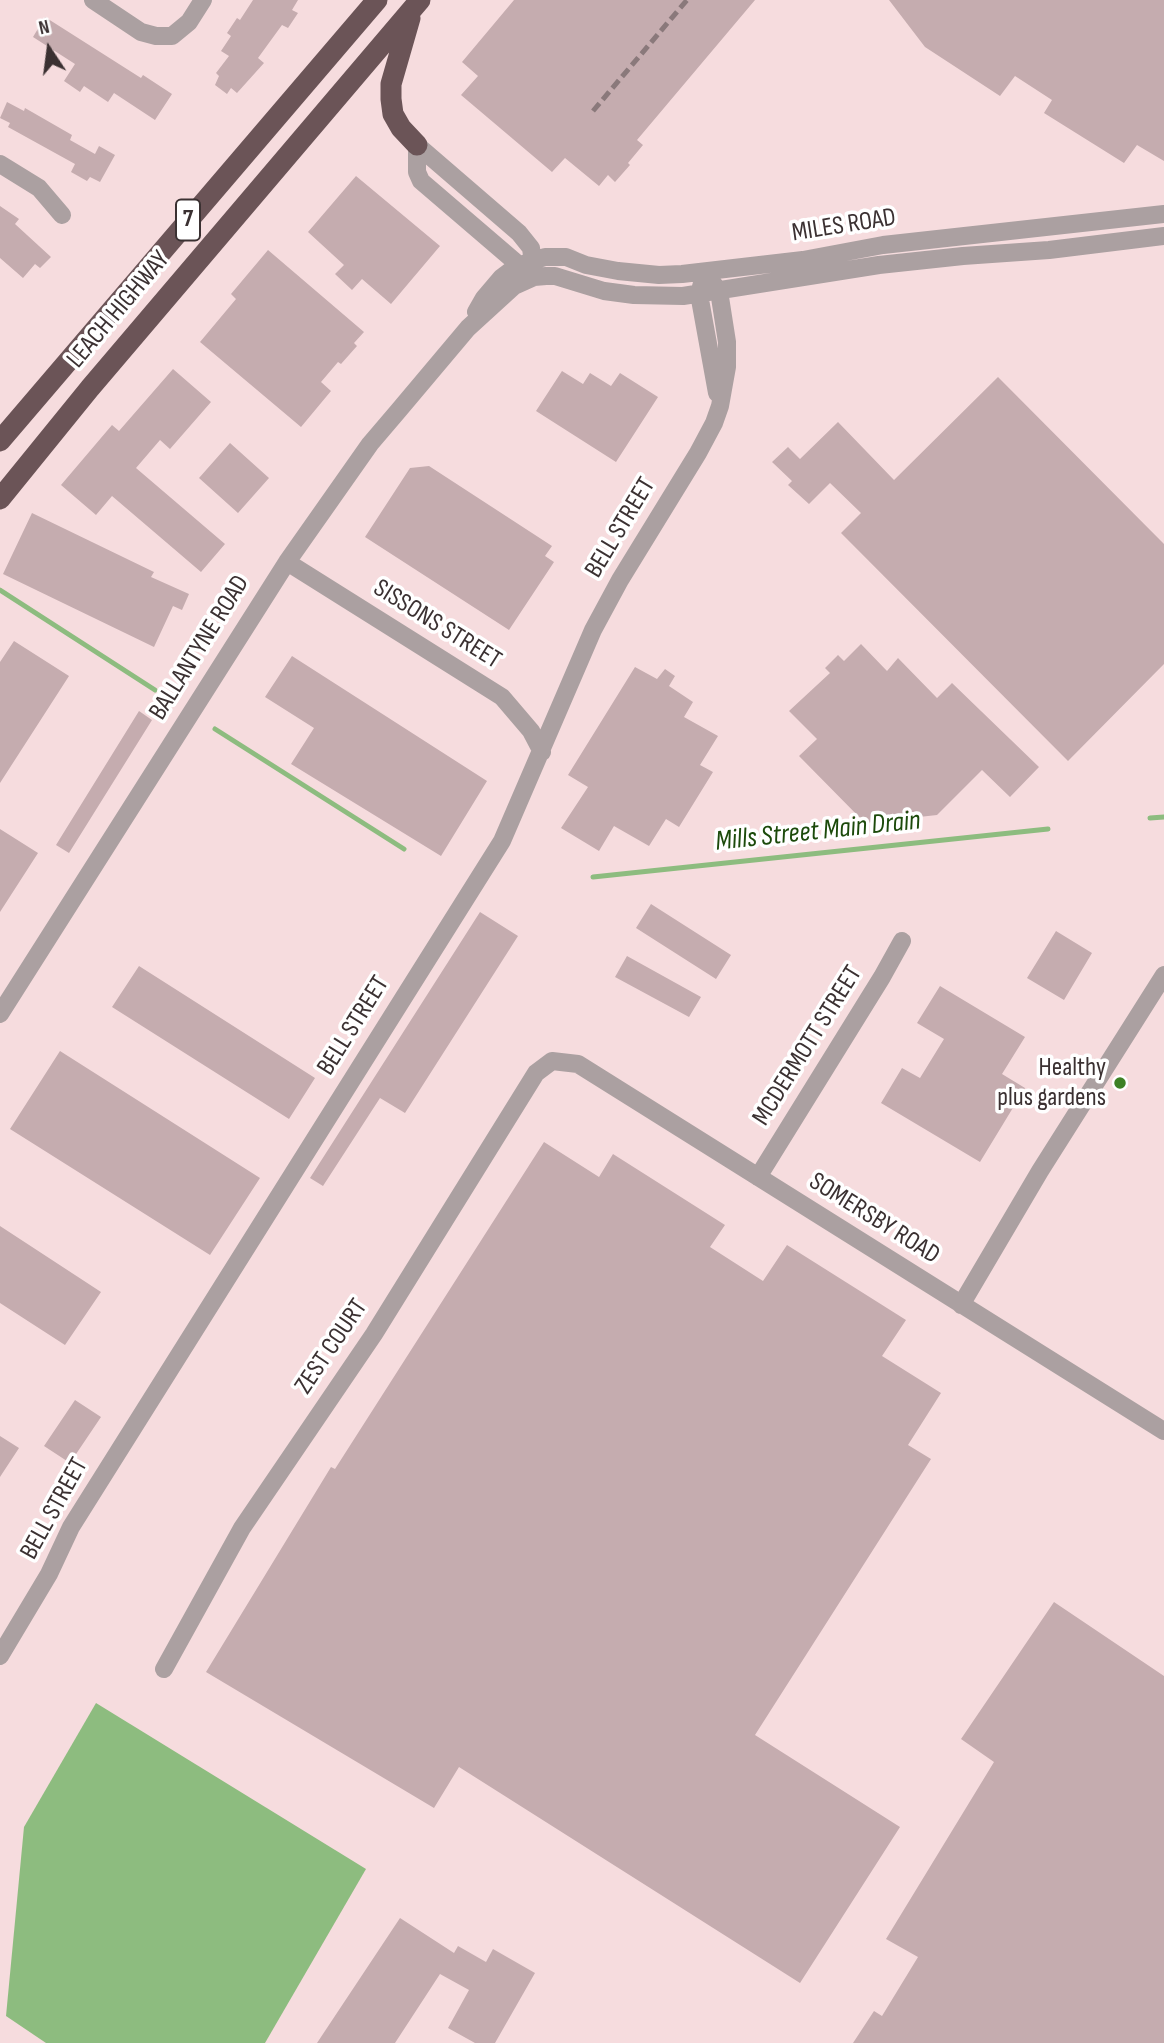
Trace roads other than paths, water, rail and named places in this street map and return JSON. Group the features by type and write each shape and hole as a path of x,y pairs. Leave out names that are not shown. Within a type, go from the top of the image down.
{"highway":[{"name":"LEACH HIGHWAY","path":"0,441 377,0"},
{"name":"LEACH HIGHWAY","path":"0,499 90,388 416,5"},
{"path":"416,5 391,84 391,99 393,114 401,128 417,145"}],"street":[{"path":"93,0 141,32 156,36 172,36 189,22 203,0"},
{"path":"417,145 417,172 421,181 498,246 528,267"},
{"path":"417,145 537,250 556,256"},
{"path":"0,164 39,188 62,215"},
{"name":"MILES ROAD","path":"528,267 556,256 639,274 704,272 803,260 883,245 1164,214"},
{"name":"MILES ROAD","path":"528,267 604,291 634,295 699,294 879,265 1049,250 1164,236"},
{"path":"527,242 528,267"},
{"path":"498,246 505,262 501,278"},
{"name":"BALLANTYNE ROAD","path":"468,328 484,298 501,278 528,267"},
{"name":"BALLANTYNE ROAD","path":"0,1014 287,562 370,444 468,328 514,286 528,267"},
{"path":"704,272 719,291"},
{"path":"704,272 699,294 720,406"},
{"name":"BELL STREET","path":"0,1656 48,1574 71,1527 502,841 593,630 714,423 720,406 727,354 719,291"},
{"name":"SISSONS STREET","path":"287,562 502,697 531,731 542,751"},
{"name":"MCDERMOTT STREET","path":"758,1177 902,941"},
{"path":"961,1305 1040,1171 1164,975"},
{"name":"SOMERSBY ROAD","path":"552,1062 578,1065 1164,1432"},
{"name":"ZEST COURT","path":"164,1669 242,1528 373,1334 536,1073 552,1062"}],"waterway":[{"name":"Mills Street Main Drain","path":"0,590 155,690"},
{"name":"Mills Street Main Drain","path":"215,729 404,849"},
{"path":"1150,818 1164,817"},
{"name":"Mills Street Main Drain","path":"593,877 1048,829"}],"railway":[{"path":"593,111 687,0"}],"place":[{"name":"Healthy plus gardens","path":"1120,1083"}]}
